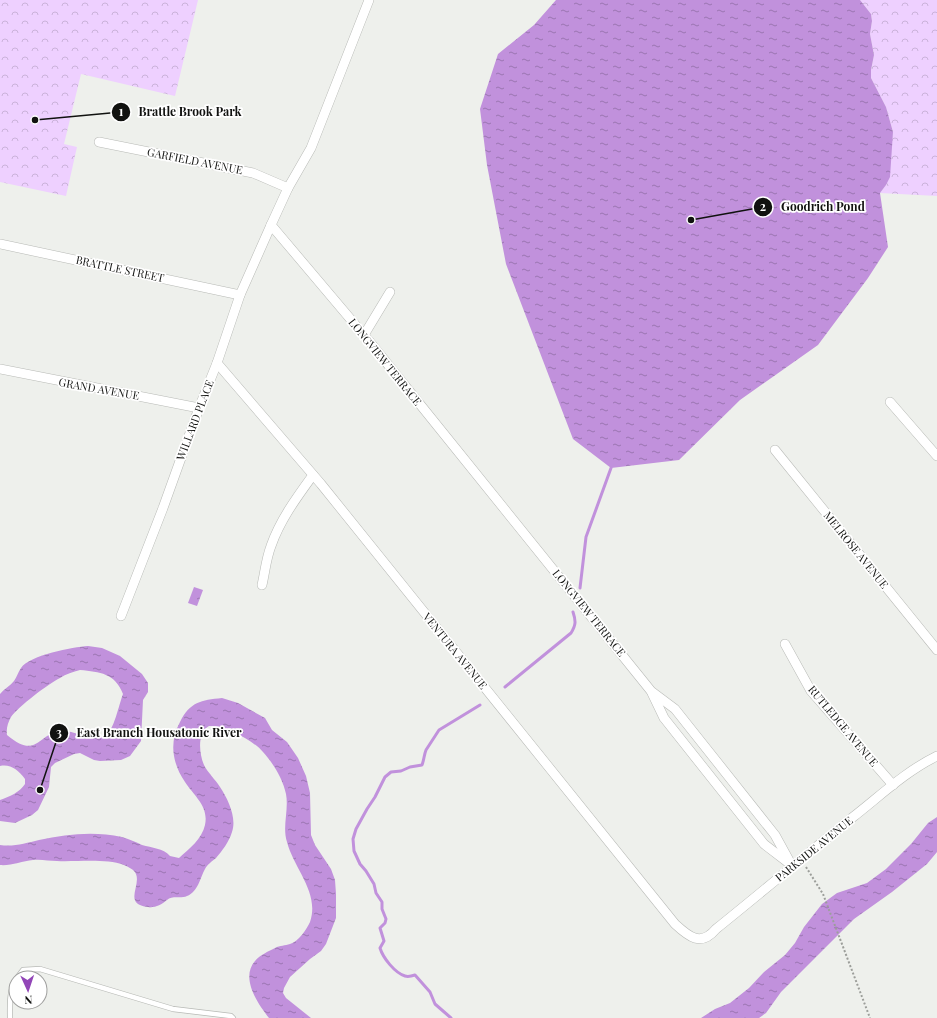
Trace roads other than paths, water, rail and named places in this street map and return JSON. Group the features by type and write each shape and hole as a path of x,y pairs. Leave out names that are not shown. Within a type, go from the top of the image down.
{"street":[{"path":"271,225 288,188 311,148 369,0"},
{"name":"GARFIELD AVENUE","path":"100,142 253,173 288,188"},
{"name":"WILLARD PLACE","path":"121,616 217,363 240,295 271,225"},
{"name":"LONGVIEW TERRACE","path":"271,225 364,335 651,691 680,715 776,835 792,866"},
{"name":"BRATTLE STREET","path":"0,244 240,295"},
{"path":"364,335 390,292"},
{"name":"VENTURA AVENUE","path":"217,363 313,475 675,924 684,933 693,938"},
{"name":"GRAND AVENUE","path":"0,369 199,408"},
{"path":"890,402 937,456"},
{"name":"MELROSE AVENUE","path":"774,450 937,650"},
{"path":"262,585 271,546 285,516 313,475"},
{"name":"RUTLEDGE AVENUE","path":"785,644 812,691 893,785"},
{"name":"LONGVIEW TERRACE","path":"651,691 664,718 764,844 792,866"},
{"name":"PARKSIDE AVENUE","path":"693,938 700,939 708,937 792,866 893,785 919,766 937,756"}],"lane":[{"path":"23,970 43,970"},
{"path":"48,971 173,1009 231,1016 233,1018"}],"water":[{"path":"556,0 860,0 871,14 872,21 870,34 874,55 871,78 886,107 893,132 890,177 880,193 888,247 868,278 818,345 740,400 679,460 611,468 573,439 506,264 487,165 480,109 498,54 534,25"},
{"path":"194,587 203,590 197,606 188,603"},
{"path":"88,646 102,648 120,656 142,674 148,683 148,692 143,700 141,741 130,756 121,760 94,760 80,753 74,754 55,763 51,767 49,787 38,810 32,815 15,823 0,821 0,800 17,792 25,784 25,779 14,768 0,766 0,694 14,681 21,668 26,663 52,652","holes":["80,670 100,673 111,678 120,687 123,694 114,723 105,736 95,738 62,731 54,733 32,745 25,745 17,742 7,735 11,717 34,696 48,685 65,675"]},
{"path":"222,698 238,703 265,718 272,730 287,742 298,758 306,776 310,793 311,835 315,845 331,869 335,880 336,918 326,944 321,951 290,977 283,993 286,998 311,1018 269,1018 260,1006 252,991 249,975 255,961 262,955 277,947 293,943 302,935 310,922 312,901 305,881 290,852 287,842 285,824 287,800 283,783 274,766 263,752 238,734 215,726 209,726 202,733 200,749 204,765 226,797 233,815 233,827 231,836 225,846 206,868 196,888 191,894 185,897 174,897 156,907 141,905 136,902 134,894 137,879 135,872 131,868 116,863 36,860 0,865 0,845 15,845 49,838 80,834 101,834 122,837 142,845 161,850 170,856 179,858 201,835 206,818 203,807 185,782 177,767 173,745 174,737 184,715 192,706 202,701"},
{"path":"937,817 937,852 927,864 892,892 854,919 781,992 766,1013 759,1018 701,1018 715,1009 730,1003 785,955 822,904 837,893 867,883 886,869 911,844 928,823"}],"waterway":[{"path":"580,588 586,537 611,468"},
{"path":"505,687 571,633 575,623 573,612"},
{"path":"451,1018 435,1004 430,992 415,975 405,976 397,972 384,956 380,948 384,941 380,928 385,923 386,919 382,909 382,902 376,893 374,884 360,864 354,851 353,839 356,829 385,777 391,772 401,771 410,767 422,765 426,750 439,730 480,705"}],"place":[{"name":"Brattle Brook Park","path":"35,120"},
{"name":"Goodrich Pond","path":"691,220"},
{"name":"East Branch Housatonic River","path":"40,790"}]}
